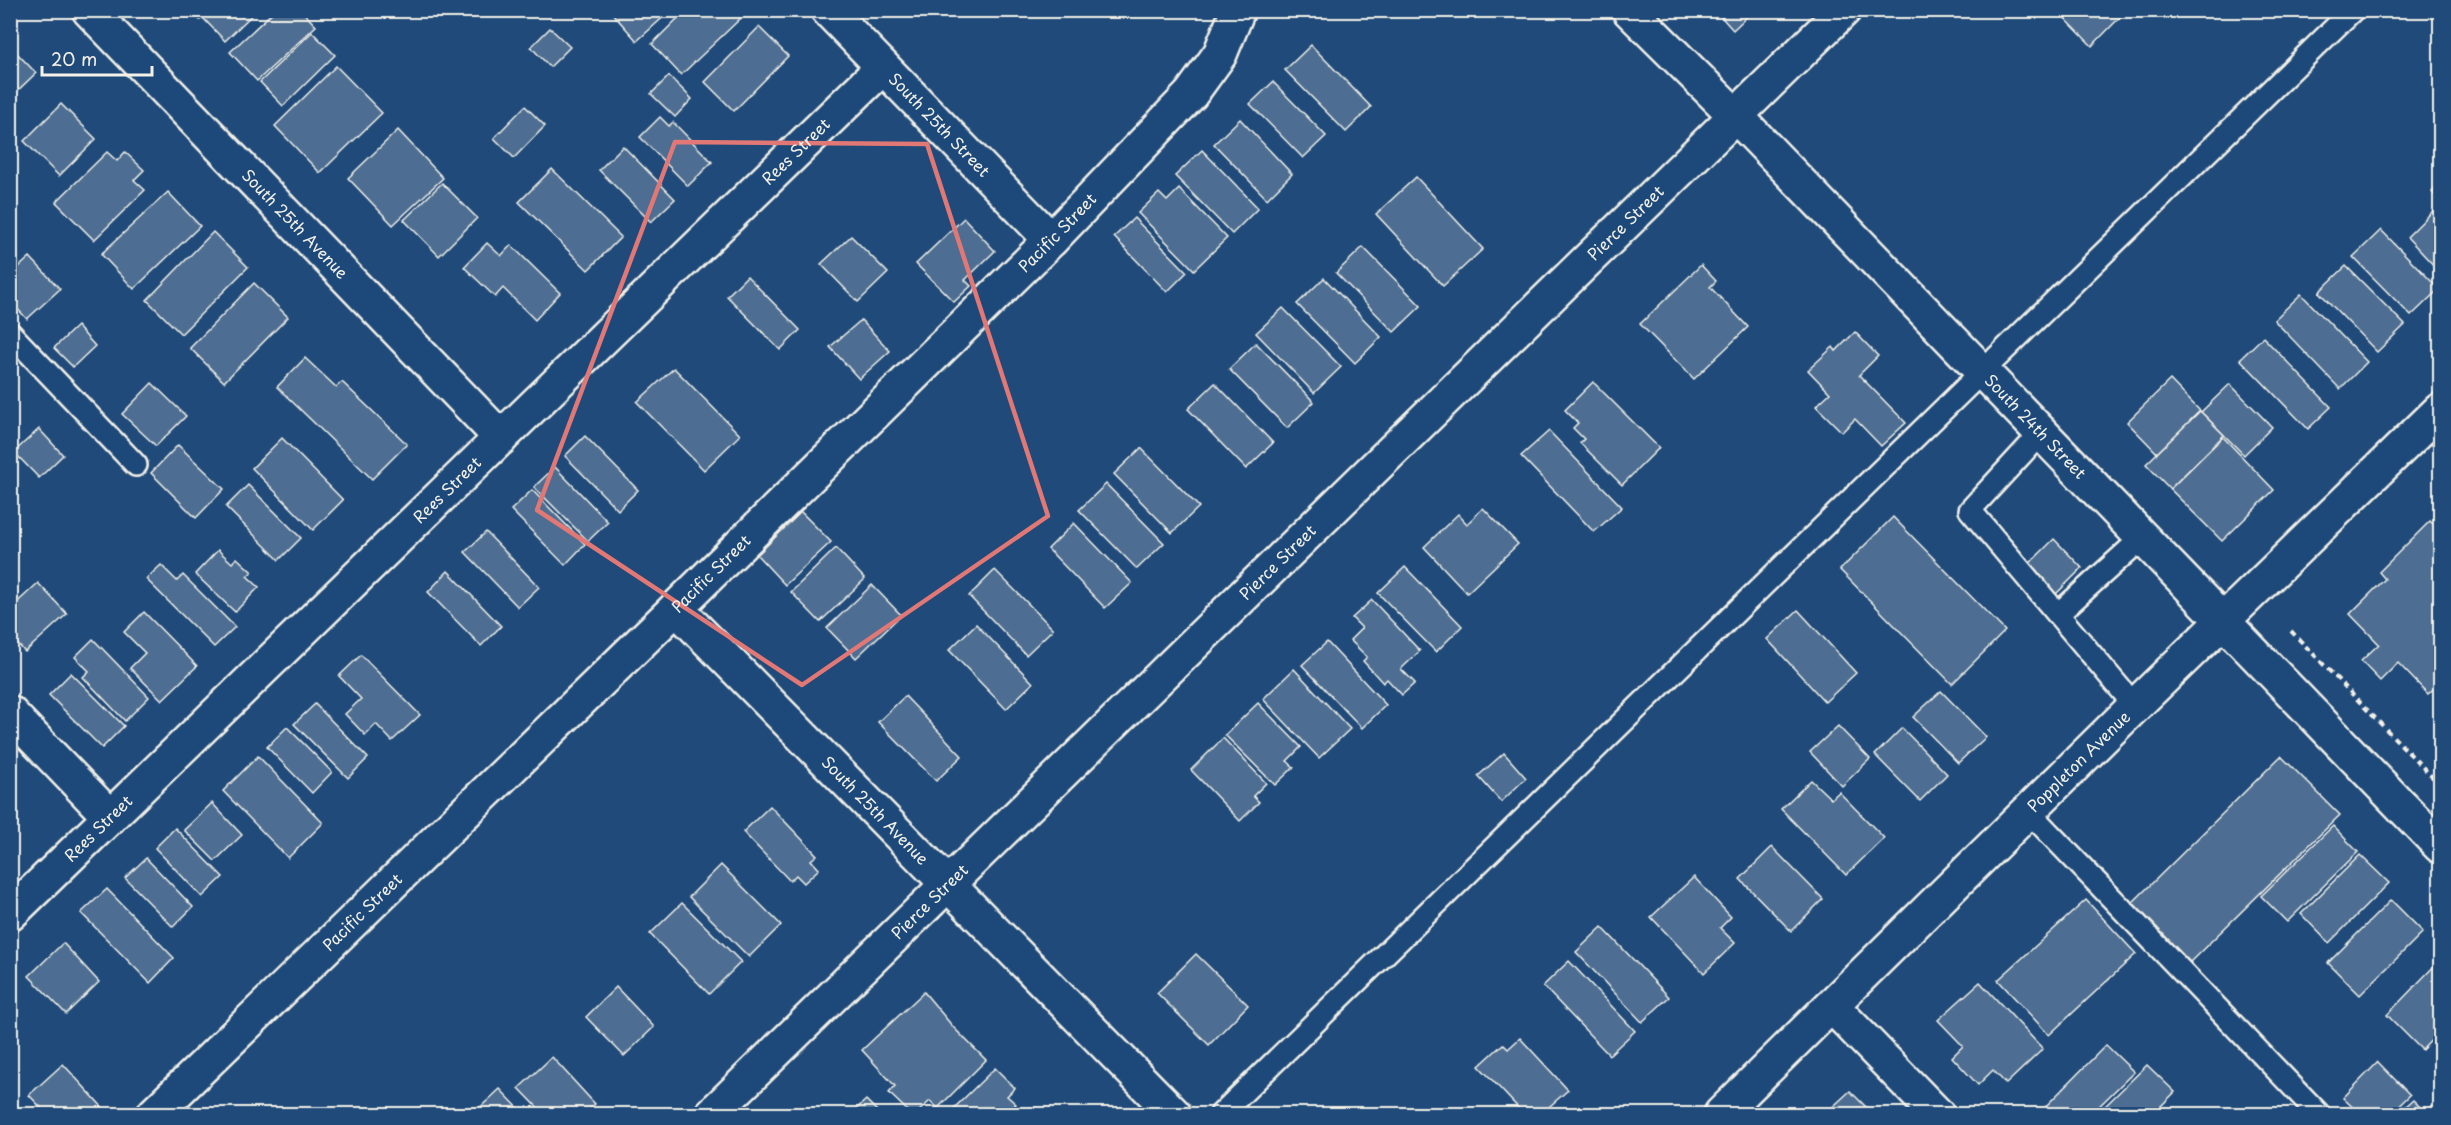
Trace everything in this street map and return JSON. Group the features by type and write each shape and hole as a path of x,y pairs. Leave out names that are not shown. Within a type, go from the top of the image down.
{"street":[{"name":"South 25th Avenue","path":"89,10 501,438"},
{"name":"South 25th Street","path":"828,10 1050,240"},
{"name":"Pacific Street","path":"154,1114 676,608 1050,240 1191,94 1220,54 1238,10"},
{"name":"South 24th Street","path":"1629,10 1736,116 2440,846"},
{"name":"Pierce Street","path":"712,1114 1844,10"},
{"name":"Rees Street","path":"10,914 883,67"},
{"name":"Poppleton Avenue","path":"1721,1114 2135,706 2440,410"},
{"name":"South 25th Avenue","path":"676,608 1174,1114"},
{"path":"10,713 111,817"},
{"path":"1832,1006 1937,1114"}],"lane":[{"path":"1221,1114 2353,10"},
{"path":"10,333 136,465"},
{"path":"2041,433 1970,510 2135,706"},
{"path":"2058,614 2142,537"},
{"path":"2029,812 2319,1114"}],"path":[{"path":"2291,632 2440,785"}],"highlighted area":[{"path":"675,142 927,144 1048,516 802,685 537,510"}],"building":[{"path":"191,10 257,10 225,41 202,17 200,20"},
{"path":"275,10 301,10 316,26 257,81 230,52"},
{"path":"618,10 670,11 637,41 613,14"},
{"path":"686,10 734,10 741,18 681,75 652,44"},
{"path":"1715,10 1754,10 1733,30"},
{"path":"2057,10 2127,10 2092,46"},
{"path":"759,27 788,56 734,111 705,82"},
{"path":"550,28 570,47 550,67 531,47"},
{"path":"312,32 335,55 283,106 260,82"},
{"path":"1311,45 1371,107 1346,132 1285,70"},
{"path":"10,46 36,73 12,96 10,95"},
{"path":"336,66 382,113 320,173 275,126"},
{"path":"669,76 692,99 675,117 651,94"},
{"path":"1273,82 1326,136 1303,158 1250,104"},
{"path":"61,104 96,139 59,176 24,141"},
{"path":"525,106 545,126 514,158 494,138"},
{"path":"660,117 669,126 673,122 712,162 688,186 640,137"},
{"path":"1240,119 1292,174 1267,199 1214,144"},
{"path":"398,130 443,178 393,225 348,178"},
{"path":"623,146 675,199 651,222 599,170"},
{"path":"1202,150 1258,208 1232,234 1175,176"},
{"path":"107,152 117,161 125,152 144,170 134,180 145,190 94,240 56,202"},
{"path":"552,169 621,237 588,270 519,202"},
{"path":"1416,177 1483,249 1443,286 1376,214"},
{"path":"442,183 477,218 439,256 404,220"},
{"path":"2440,184 2440,201 2432,192"},
{"path":"1179,189 1227,238 1194,270 1138,213 1159,193 1167,201"},
{"path":"168,192 200,226 134,289 101,254"},
{"path":"2434,210 2440,217 2440,272 2407,237"},
{"path":"964,218 995,251 965,280 971,286 954,302 916,264"},
{"path":"1134,218 1187,272 1167,292 1114,237"},
{"path":"2381,230 2439,289 2411,316 2353,257"},
{"path":"213,232 248,267 181,334 147,300"},
{"path":"851,236 888,273 858,302 821,264"},
{"path":"487,243 501,256 511,245 560,293 535,320 503,288 495,297 464,267"},
{"path":"1363,247 1421,306 1394,332 1336,273"},
{"path":"30,257 60,289 27,319 10,301 10,275"},
{"path":"1701,265 1716,281 1710,287 1748,327 1694,379 1640,324"},
{"path":"2346,266 2405,325 2377,352 2319,292"},
{"path":"747,276 800,330 780,350 727,296"},
{"path":"1324,278 1381,337 1355,363 1297,304"},
{"path":"254,283 288,317 224,382 190,348"},
{"path":"2301,294 2367,362 2340,389 2274,320"},
{"path":"1283,308 1341,367 1314,393 1256,333"},
{"path":"861,320 890,351 859,379 830,347"},
{"path":"77,326 95,346 73,367 54,348"},
{"path":"1855,332 1878,356 1859,375 1906,423 1881,446 1855,419 1842,432 1816,406 1830,393 1808,370 1833,347 1836,351"},
{"path":"2263,337 2331,407 2308,429 2240,359"},
{"path":"1256,343 1314,402 1287,428 1229,369"},
{"path":"305,358 336,387 342,382 407,444 372,479 277,387"},
{"path":"674,368 740,435 704,470 637,402"},
{"path":"2170,380 2200,411 2157,453 2127,422"},
{"path":"1593,382 1659,448 1622,485 1580,443 1584,439 1573,428 1578,423 1565,410"},
{"path":"152,383 186,416 156,446 122,414"},
{"path":"1215,383 1273,443 1246,469 1188,409"},
{"path":"2230,384 2272,427 2244,455 2201,412"},
{"path":"2200,411 2224,435 2170,489 2146,464"},
{"path":"39,429 63,455 39,478 14,452"},
{"path":"1549,431 1622,507 1594,532 1521,456"},
{"path":"585,436 638,490 618,510 565,456"},
{"path":"2223,437 2274,490 2222,541 2170,489"},
{"path":"282,438 343,500 313,530 252,468"},
{"path":"178,445 224,489 196,518 151,473"},
{"path":"1141,448 1199,507 1172,533 1114,474"},
{"path":"555,467 608,522 588,541 534,487"},
{"path":"1106,484 1164,543 1137,569 1079,510"},
{"path":"248,485 301,538 279,560 226,507"},
{"path":"532,490 585,544 565,565 511,510"},
{"path":"1483,508 1518,544 1467,593 1424,547 1458,514 1467,524"},
{"path":"801,512 831,542 785,585 757,555"},
{"path":"1893,517 2005,631 1952,684 1840,570"},
{"path":"2430,521 2437,528 2440,525 2440,683 2428,694 2398,663 2380,681 2361,661 2379,644 2350,614 2385,579 2379,572"},
{"path":"1074,523 1132,583 1105,608 1048,549"},
{"path":"486,532 539,587 518,607 465,552"},
{"path":"2054,539 2082,568 2054,596 2026,567"},
{"path":"836,548 865,579 820,622 791,592"},
{"path":"218,550 232,563 237,558 252,572 247,576 259,587 235,612 195,574"},
{"path":"161,565 177,581 183,575 235,627 214,647 146,579"},
{"path":"1405,567 1462,626 1436,652 1378,593"},
{"path":"995,570 1053,629 1026,655 969,596"},
{"path":"448,571 501,626 481,646 428,592"},
{"path":"38,583 67,614 25,652 10,636 10,609"},
{"path":"872,585 901,615 856,658 827,628"},
{"path":"1372,600 1420,651 1401,669 1415,683 1402,695 1387,679 1383,683 1363,661 1367,657 1350,640 1362,628 1352,618"},
{"path":"1798,610 1856,673 1825,702 1767,639"},
{"path":"144,612 197,666 162,700 130,668 145,653 124,632"},
{"path":"976,624 1033,683 1006,709 949,650"},
{"path":"93,639 149,697 125,721 83,677 89,671 75,657"},
{"path":"1327,642 1386,705 1362,728 1302,665"},
{"path":"361,655 420,715 392,741 376,724 365,735 345,714 361,699 339,676"},
{"path":"1294,669 1350,729 1319,758 1263,699"},
{"path":"71,673 124,726 102,748 49,695"},
{"path":"1941,691 1986,737 1958,763 1913,717"},
{"path":"905,696 962,756 936,781 878,722"},
{"path":"1258,703 1301,747 1287,761 1294,767 1275,785 1225,735"},
{"path":"315,704 368,758 348,778 294,724"},
{"path":"1838,726 1870,759 1842,786 1810,752"},
{"path":"287,727 332,772 312,793 267,747"},
{"path":"1902,728 1947,774 1920,801 1875,755"},
{"path":"1223,738 1266,783 1253,796 1259,802 1240,821 1191,770"},
{"path":"1504,753 1526,778 1501,802 1478,776"},
{"path":"258,756 323,823 288,858 223,791"},
{"path":"2281,756 2340,815 2188,964 2130,905"},
{"path":"1811,780 1831,799 1839,792 1884,838 1846,875 1781,809"},
{"path":"212,803 242,835 215,861 184,830"},
{"path":"770,806 817,855 811,860 819,869 804,883 796,875 790,881 743,832"},
{"path":"2333,826 2358,852 2287,922 2261,896"},
{"path":"175,828 223,877 202,897 155,848"},
{"path":"1772,847 1823,899 1791,931 1740,879"},
{"path":"2360,855 2389,883 2329,943 2301,914"},
{"path":"146,858 193,907 173,927 125,878"},
{"path":"721,865 781,925 749,957 689,897"},
{"path":"1694,877 1731,917 1720,928 1735,943 1704,973 1651,917"},
{"path":"107,889 174,958 150,983 81,913"},
{"path":"2086,900 2136,954 2049,1035 1998,980"},
{"path":"2391,900 2423,932 2360,995 2328,963"},
{"path":"682,903 741,962 709,994 650,934"},
{"path":"1602,927 1669,997 1642,1022 1576,952"},
{"path":"63,943 99,982 66,1014 29,976"},
{"path":"1196,954 1248,1005 1209,1045 1157,993"},
{"path":"2440,960 2440,1031 2422,1050 2387,1015"},
{"path":"1569,961 1635,1031 1609,1055 1543,986"},
{"path":"1980,982 2043,1049 2006,1084 1993,1070 1978,1085 1952,1057 1963,1046 1938,1020"},
{"path":"616,987 654,1027 624,1056 586,1017"},
{"path":"924,992 954,1028 986,1060 938,1108 930,1101 916,1114 911,1114 889,1093 895,1086 862,1050"},
{"path":"1520,1038 1568,1090 1541,1114 1524,1114 1479,1066 1503,1044 1508,1049"},
{"path":"2106,1045 2134,1072 2091,1114 2055,1114 2046,1106"},
{"path":"552,1057 595,1104 584,1114 544,1114 519,1088"},
{"path":"2378,1062 2410,1095 2390,1114 2360,1114 2343,1098"},
{"path":"63,1064 105,1110 100,1114 47,1114 29,1095"},
{"path":"2147,1065 2175,1092 2153,1114 2097,1114"},
{"path":"995,1068 1015,1088 1007,1096 1016,1104 1006,1114 948,1114"},
{"path":"500,1089 524,1114 473,1114"},
{"path":"1850,1091 1873,1114 1825,1114"},
{"path":"866,1100 880,1114 851,1114"},
{"path":"2413,1100 2427,1114 2397,1114"},
{"path":"1036,1108 1042,1114 1029,1114"}]}
